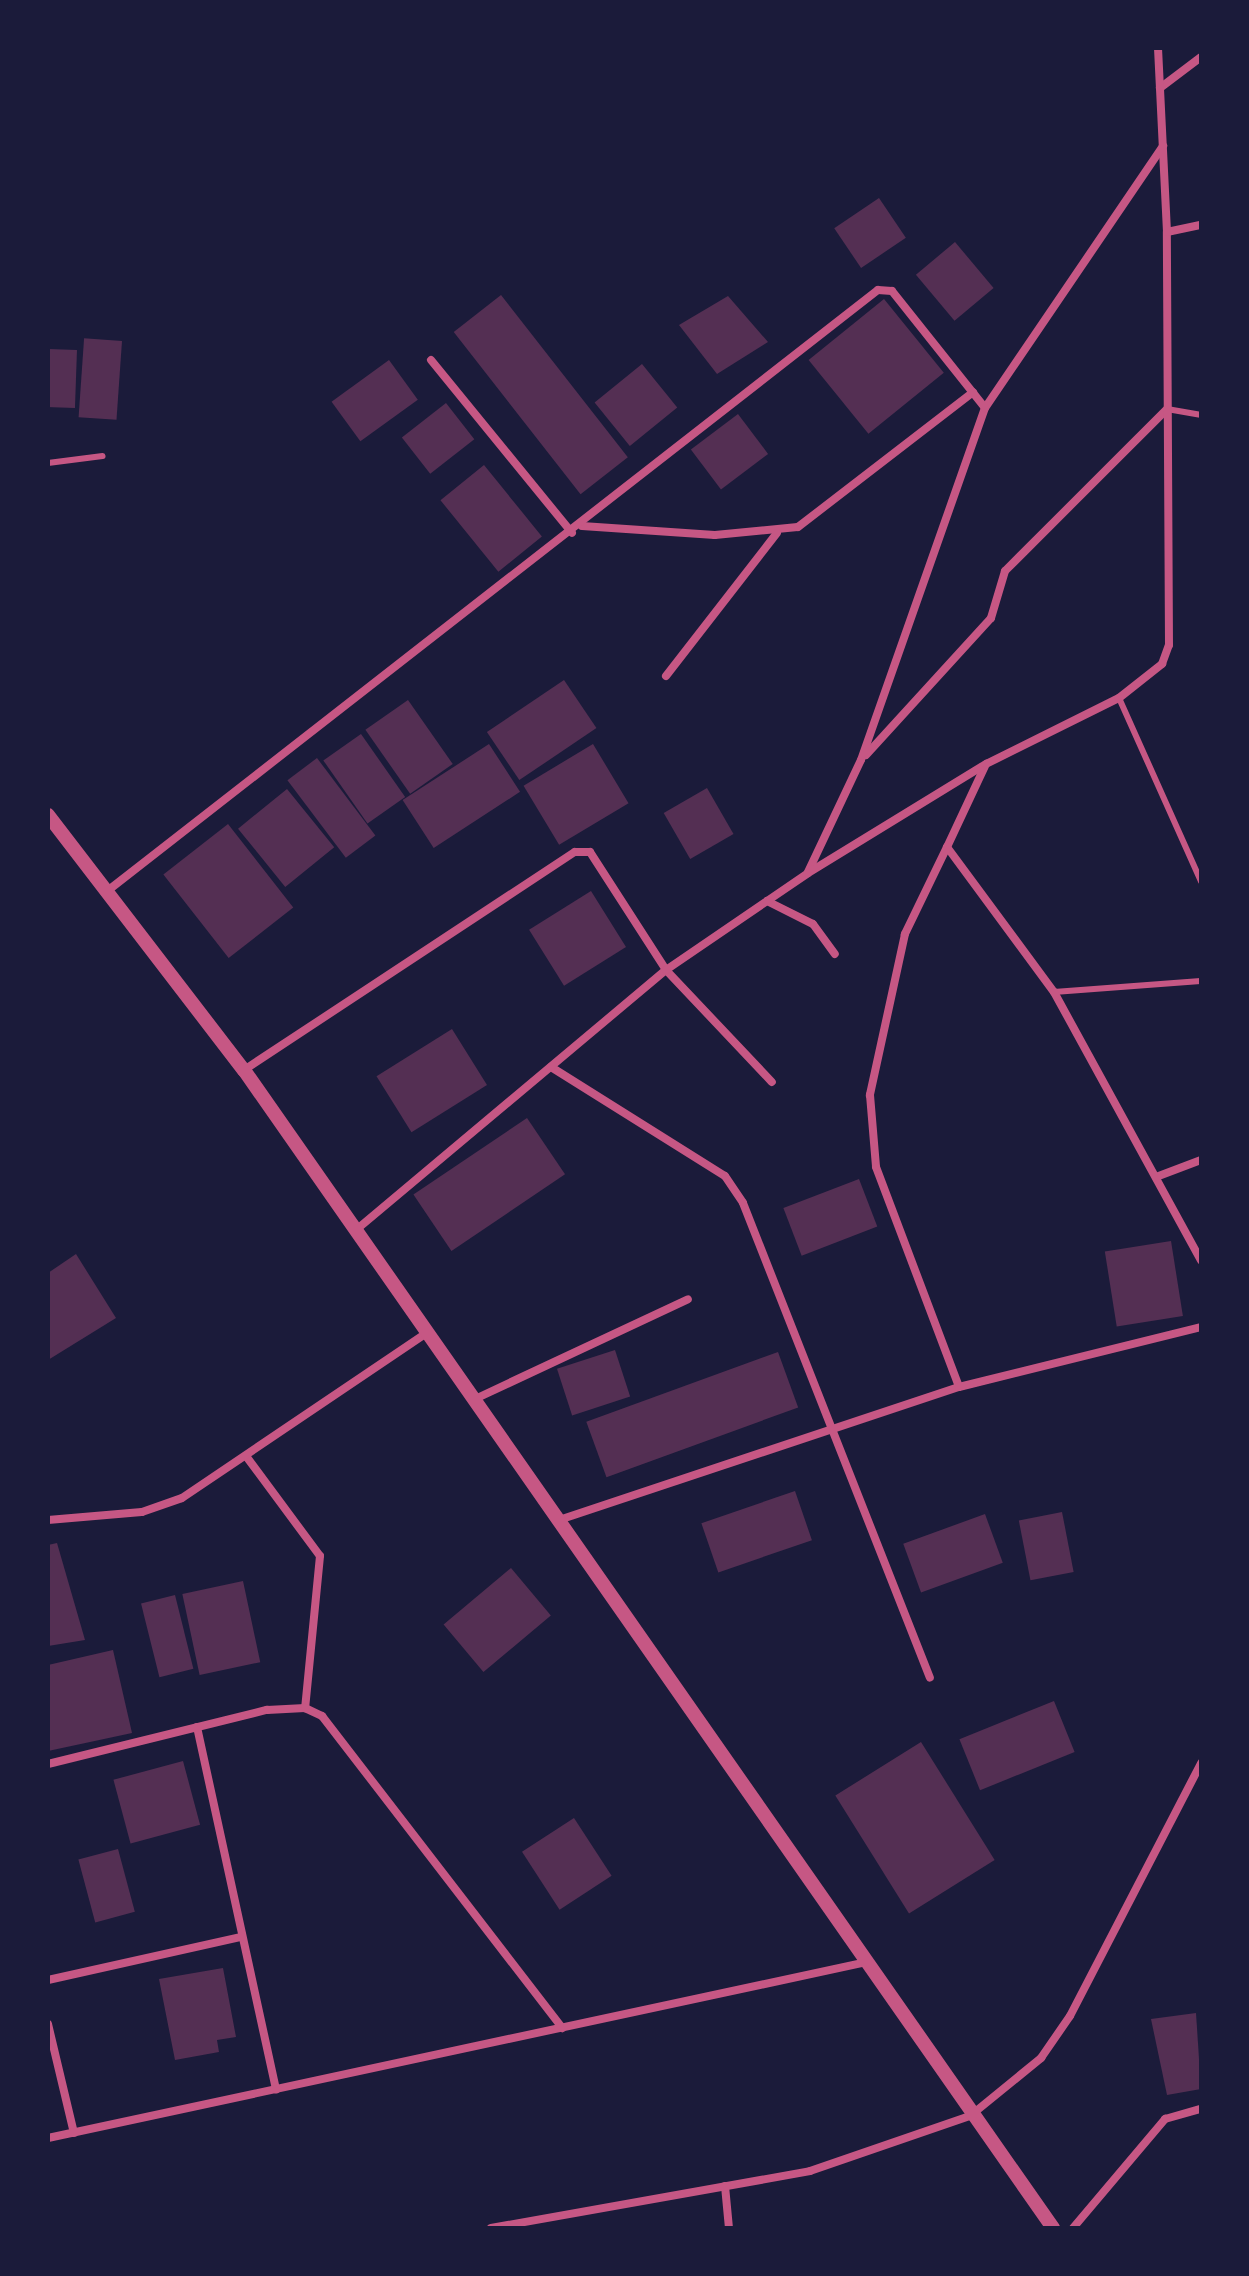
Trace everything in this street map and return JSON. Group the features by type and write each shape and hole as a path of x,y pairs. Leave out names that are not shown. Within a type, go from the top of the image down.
{"street":[{"path":"356,1230 666,970 808,873 986,764 1119,698 1162,664 1169,645 1167,232 1158,48"},
{"path":"1160,88 1201,57"},
{"path":"808,873 861,760 985,408 1163,146"},
{"path":"1167,232 1201,225"},
{"path":"106,893 581,526 878,290 892,291 985,408"},
{"path":"431,360 572,533"},
{"path":"581,526 777,533 819,514 973,392"},
{"path":"861,760 991,618 1005,571 1167,409"},
{"path":"666,676 777,533"},
{"path":"959,1387 876,1167 870,1095 905,934 986,764"},
{"path":"48,815 244,1070 868,1962 970,2116 1053,2228"},
{"path":"947,847 1054,992 1201,1260"},
{"path":"244,1070 575,852 590,852 666,970 772,1082"},
{"path":"767,901 813,924 835,954"},
{"path":"551,1067 725,1176 743,1203 930,1678"},
{"path":"1156,1177 1201,1160"},
{"path":"475,1399 688,1299"},
{"path":"559,1520 959,1387 1201,1327"},
{"path":"48,1520 160,1508 246,1456 428,1331"},
{"path":"246,1456 320,1556 305,1708"},
{"path":"48,1764 197,1727 305,1708 322,1716 562,2028"},
{"path":"197,1727 276,2089"},
{"path":"491,2228 810,2171 970,2116 1041,2058 1070,2016 1201,1763"},
{"path":"48,1980 241,1937"},
{"path":"48,2138 868,1962"},
{"path":"48,2024 74,2133"},
{"path":"1073,2228 1165,2119 1201,2109"},
{"path":"725,2186 729,2228"}],"lane":[{"path":"1167,409 1201,415"},
{"path":"48,463 103,456"},
{"path":"1119,698 1201,881"},
{"path":"1054,992 1201,981"}],"building":[{"path":"879,198 906,238 861,268 834,228"},
{"path":"955,242 994,288 954,321 916,275"},
{"path":"501,295 628,457 581,494 454,332"},
{"path":"728,296 768,342 717,374 679,325"},
{"path":"884,299 944,373 868,434 809,360"},
{"path":"84,338 122,341 116,420 79,417"},
{"path":"48,349 77,350 75,408 48,407"},
{"path":"389,360 418,400 360,441 332,402"},
{"path":"642,364 677,408 630,446 595,402"},
{"path":"446,403 474,439 430,474 402,437"},
{"path":"738,414 768,454 721,489 691,450"},
{"path":"484,465 542,536 498,572 440,500"},
{"path":"564,680 596,728 519,780 487,732"},
{"path":"408,700 453,764 410,794 365,730"},
{"path":"361,734 405,797 367,823 323,760"},
{"path":"489,744 520,792 434,848 403,800"},
{"path":"593,744 629,803 559,845 524,786"},
{"path":"317,758 375,835 346,858 287,780"},
{"path":"707,788 734,834 690,859 664,813"},
{"path":"287,789 334,847 285,887 238,829"},
{"path":"228,824 293,908 229,958 163,874"},
{"path":"591,891 626,947 564,986 529,930"},
{"path":"452,1029 487,1085 411,1132 377,1076"},
{"path":"527,1118 565,1174 451,1251 413,1195"},
{"path":"859,1179 877,1227 802,1256 783,1208"},
{"path":"1171,1241 1183,1316 1117,1327 1105,1251"},
{"path":"76,1254 116,1318 48,1360 48,1273"},
{"path":"615,1350 630,1397 572,1415 557,1369"},
{"path":"778,1352 798,1407 606,1477 586,1422"},
{"path":"795,1491 812,1540 718,1572 701,1523"},
{"path":"1062,1512 1074,1572 1030,1580 1019,1520"},
{"path":"985,1514 1003,1563 921,1593 903,1544"},
{"path":"57,1543 85,1640 48,1646 48,1545"},
{"path":"511,1568 551,1615 483,1672 444,1625"},
{"path":"243,1581 260,1662 200,1675 182,1594"},
{"path":"175,1595 193,1669 159,1677 141,1603"},
{"path":"113,1650 132,1733 48,1751 48,1665"},
{"path":"1054,1701 1075,1752 980,1790 959,1739"},
{"path":"921,1742 995,1860 909,1913 835,1796"},
{"path":"183,1761 200,1825 131,1843 113,1780"},
{"path":"574,1818 612,1876 560,1910 522,1852"},
{"path":"118,1849 135,1912 95,1922 78,1860"},
{"path":"223,1968 236,2037 217,2040 219,2052 175,2060 159,1979"},
{"path":"1196,2013 1201,2089 1167,2095 1151,2019"}]}
